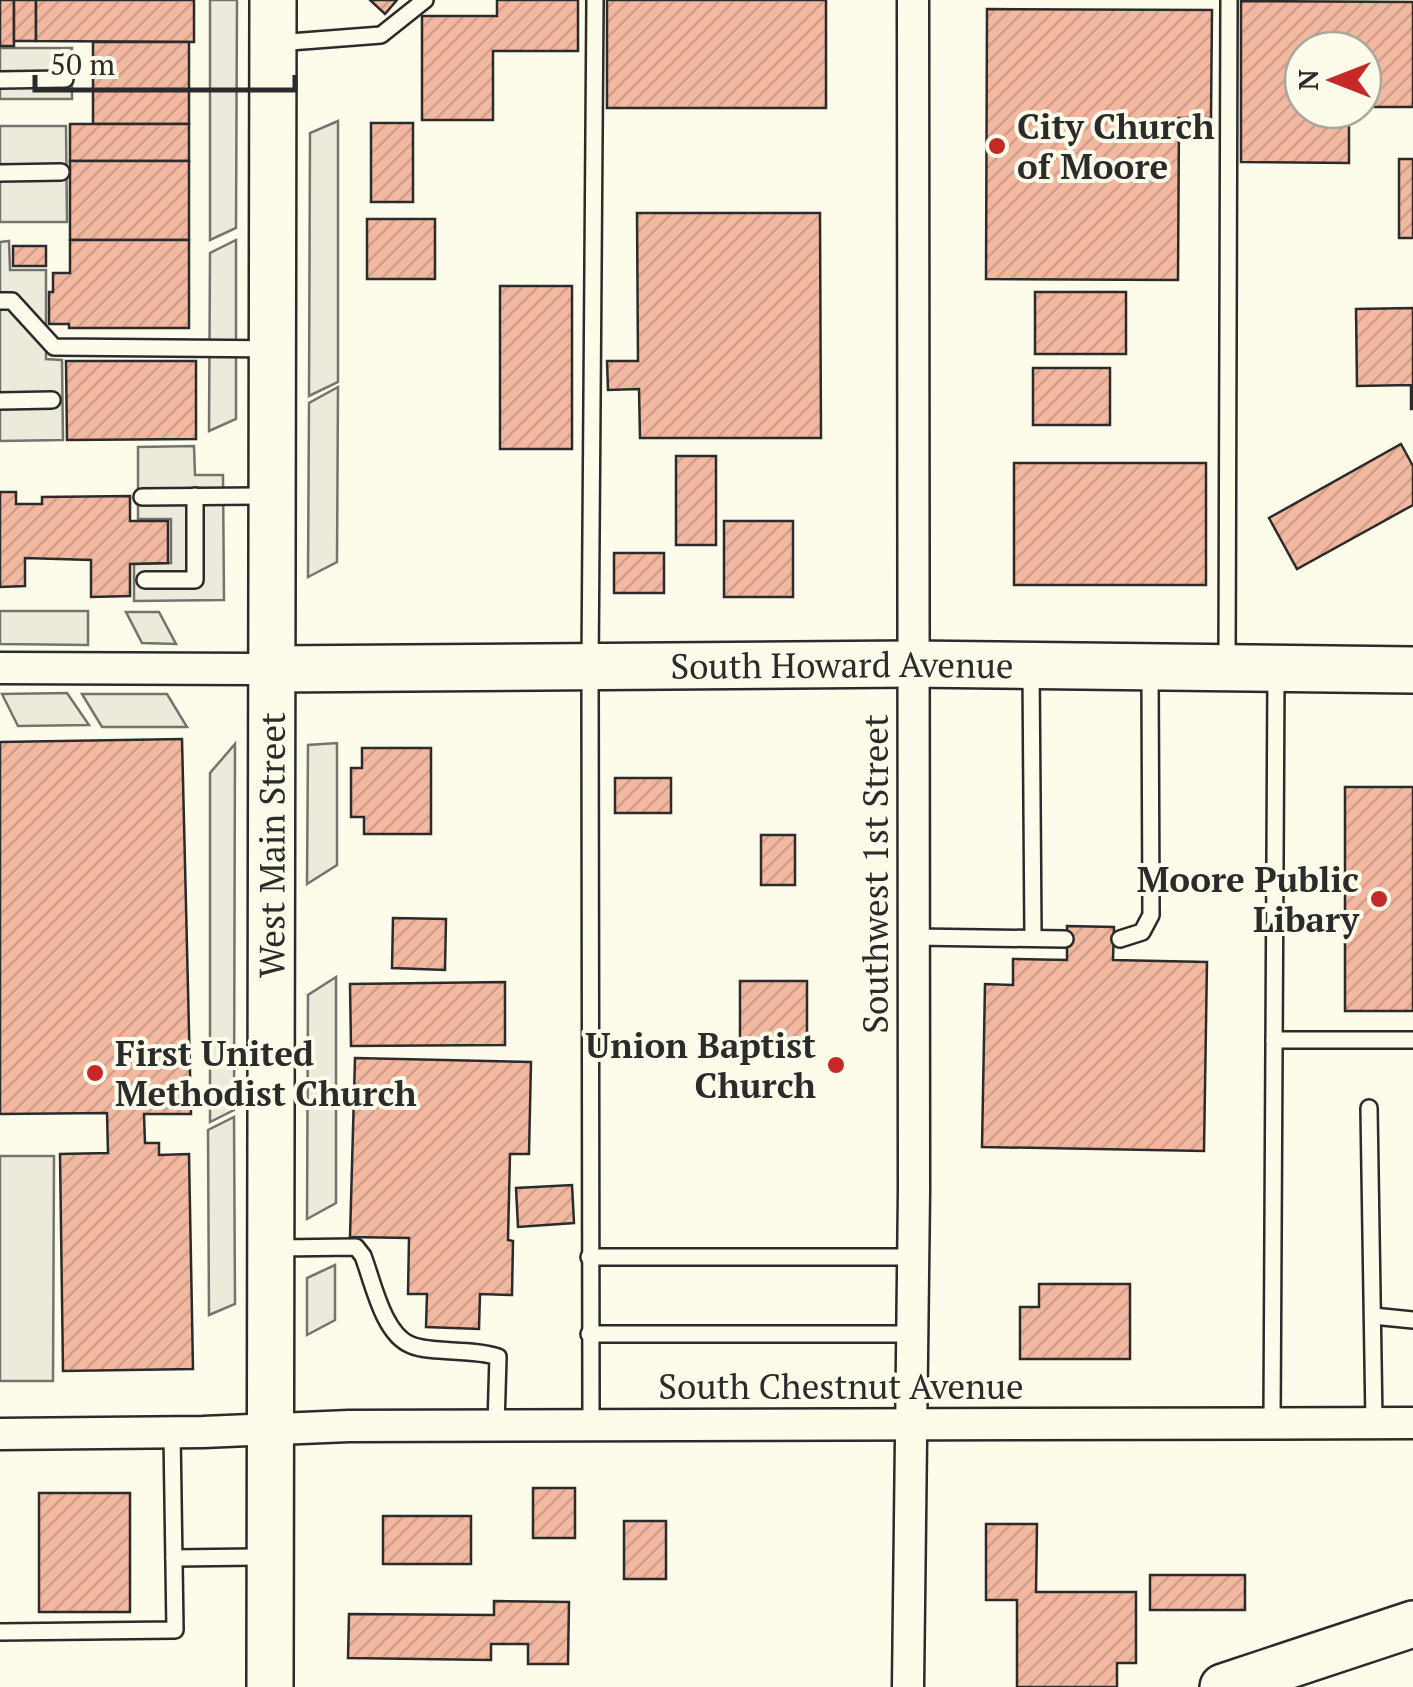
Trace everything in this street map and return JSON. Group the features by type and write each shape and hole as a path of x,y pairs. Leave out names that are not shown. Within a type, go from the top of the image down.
{"main road":[{"name":"West Main Street","path":"270,1687 273,22"},
{"name":"South Howard Avenue","path":"272,669 911,664 1413,670"},
{"path":"1223,1687 1413,1624"}],"street":[{"name":"Southwest 1st Street","path":"908,1687 913,0"},
{"path":"0,668 272,669"},
{"name":"South Chestnut Avenue","path":"0,1434 350,1426 1413,1422"}],"lane":[{"path":"273,22 381,35 425,0"},
{"path":"591,1425 590,668 596,0"},
{"path":"1227,669 1230,0"},
{"path":"0,80 65,79"},
{"path":"0,172 60,172"},
{"path":"0,301 12,301 54,347 272,349"},
{"path":"0,400 52,400"},
{"path":"142,496 272,496"},
{"path":"145,580 195,580 195,496"},
{"path":"1031,666 1033,938"},
{"path":"1120,939 1142,932 1150,915 1150,668"},
{"path":"1272,1422 1276,669"},
{"path":"913,937 1065,939"},
{"path":"1274,1040 1413,1040"},
{"path":"1368,1108 1374,1422"},
{"path":"270,1248 356,1247 391,1328 410,1345 485,1352 498,1357 496,1425"},
{"path":"589,1258 912,1257"},
{"path":"1372,1316 1413,1320"},
{"path":"589,1334 910,1334"},
{"path":"0,1632 175,1630 172,1433"},
{"path":"174,1558 270,1556"}],"shaded area":[{"path":"210,0 237,0 236,228 210,240"},
{"path":"0,48 72,48 72,99 0,99"},
{"path":"338,121 338,382 309,396 310,133"},
{"path":"0,126 66,126 67,222 0,222"},
{"path":"236,240 236,419 209,431 210,253"},
{"path":"9,241 10,270 46,270 46,359 62,360 63,440 0,441 0,242"},
{"path":"338,387 337,562 308,577 309,403"},
{"path":"194,446 195,475 223,475 224,600 134,601 134,564 171,563 171,519 138,519 138,447"},
{"path":"0,611 88,611 88,645 0,644"},
{"path":"126,612 159,612 176,644 142,643"},
{"path":"67,693 89,725 18,726 2,694"},
{"path":"82,694 167,694 187,727 102,727"},
{"path":"337,743 337,865 307,884 308,745"},
{"path":"235,744 234,1110 210,1122 210,773"},
{"path":"336,977 336,1203 307,1219 308,995"},
{"path":"234,1117 235,1304 209,1315 208,1130"},
{"path":"0,1156 54,1156 53,1381 0,1381"},
{"path":"335,1265 335,1320 307,1335 307,1278"}],"building":[{"path":"0,0 14,0 14,46 0,46"},
{"path":"14,0 36,0 36,41 14,41"},
{"path":"36,0 194,0 194,42 36,41"},
{"path":"370,0 397,0 385,14"},
{"path":"497,0 578,0 578,51 493,51 493,120 422,120 422,16 497,16"},
{"path":"607,0 826,0 826,108 607,108"},
{"path":"1241,1 1413,2 1413,107 1383,107 1383,30 1283,30 1283,130 1349,130 1349,163 1241,162"},
{"path":"987,9 1212,10 1211,118 1179,118 1178,280 986,279"},
{"path":"93,42 189,42 189,124 93,124"},
{"path":"371,123 413,123 413,202 371,202"},
{"path":"70,124 189,124 189,161 70,161"},
{"path":"1399,159 1413,159 1413,238 1399,238"},
{"path":"70,161 189,161 189,240 70,240"},
{"path":"637,213 820,213 821,438 640,438 639,389 608,390 607,361 638,361"},
{"path":"367,219 435,219 435,279 367,279"},
{"path":"70,240 189,240 189,328 69,328 69,324 49,324 53,273 70,273"},
{"path":"13,246 46,246 46,266 13,266"},
{"path":"500,286 572,286 572,449 500,449"},
{"path":"1035,292 1126,292 1126,354 1035,354"},
{"path":"1413,308 1411,409 1411,385 1357,386 1356,309"},
{"path":"66,361 196,361 196,439 67,440"},
{"path":"1033,368 1110,368 1110,425 1033,425"},
{"path":"1401,444 1413,466 1413,505 1297,569 1269,518"},
{"path":"676,456 716,456 716,545 676,545"},
{"path":"1014,463 1206,463 1206,585 1014,585"},
{"path":"0,492 16,492 16,504 42,504 42,497 130,496 130,521 168,521 168,563 130,564 130,596 91,597 91,560 25,558 25,586 0,587"},
{"path":"724,521 793,521 793,597 724,597"},
{"path":"614,553 664,553 664,593 614,593"},
{"name":"First United Methodist Church","path":"182,739 191,1114 144,1114 145,1143 159,1143 159,1155 189,1154 193,1369 63,1371 60,1154 108,1153 107,1113 0,1114 0,742"},
{"path":"362,748 431,748 431,834 364,834 364,817 351,817 351,768 362,768"},
{"path":"615,778 671,778 671,813 615,813"},
{"name":"Moore Public Libary","path":"1345,787 1413,787 1413,1011 1345,1011"},
{"path":"761,835 795,835 795,885 761,885"},
{"path":"393,918 446,919 445,970 392,968"},
{"path":"1067,926 1114,927 1113,960 1207,962 1204,1151 982,1147 985,984 1013,985 1013,959 1067,960"},
{"path":"740,981 807,981 807,1044 740,1044"},
{"path":"505,982 505,1045 351,1046 350,984"},
{"path":"355,1058 531,1062 529,1154 510,1154 508,1240 513,1241 512,1295 480,1294 479,1329 426,1327 427,1294 408,1294 409,1238 350,1237"},
{"path":"572,1185 574,1223 518,1227 516,1188"},
{"path":"1039,1284 1130,1284 1130,1359 1020,1359 1020,1307 1039,1307"},
{"path":"533,1488 575,1488 575,1538 533,1538"},
{"path":"39,1493 130,1493 130,1612 39,1612"},
{"path":"383,1516 471,1516 471,1564 383,1564"},
{"path":"624,1521 666,1521 666,1579 624,1579"},
{"path":"986,1524 1037,1524 1036,1592 1136,1592 1136,1663 1117,1663 1117,1687 1017,1687 1017,1600 986,1600"},
{"path":"1150,1575 1245,1575 1245,1610 1150,1610"},
{"path":"494,1601 569,1602 568,1664 528,1664 528,1644 491,1644 491,1660 348,1658 349,1614 494,1615"}],"place":[{"name":"City Church of Moore","path":"997,146"},
{"name":"Moore Public Libary","path":"1379,899"},
{"name":"Union Baptist Church","path":"836,1065"},
{"name":"First United Methodist Church","path":"95,1073"}]}
